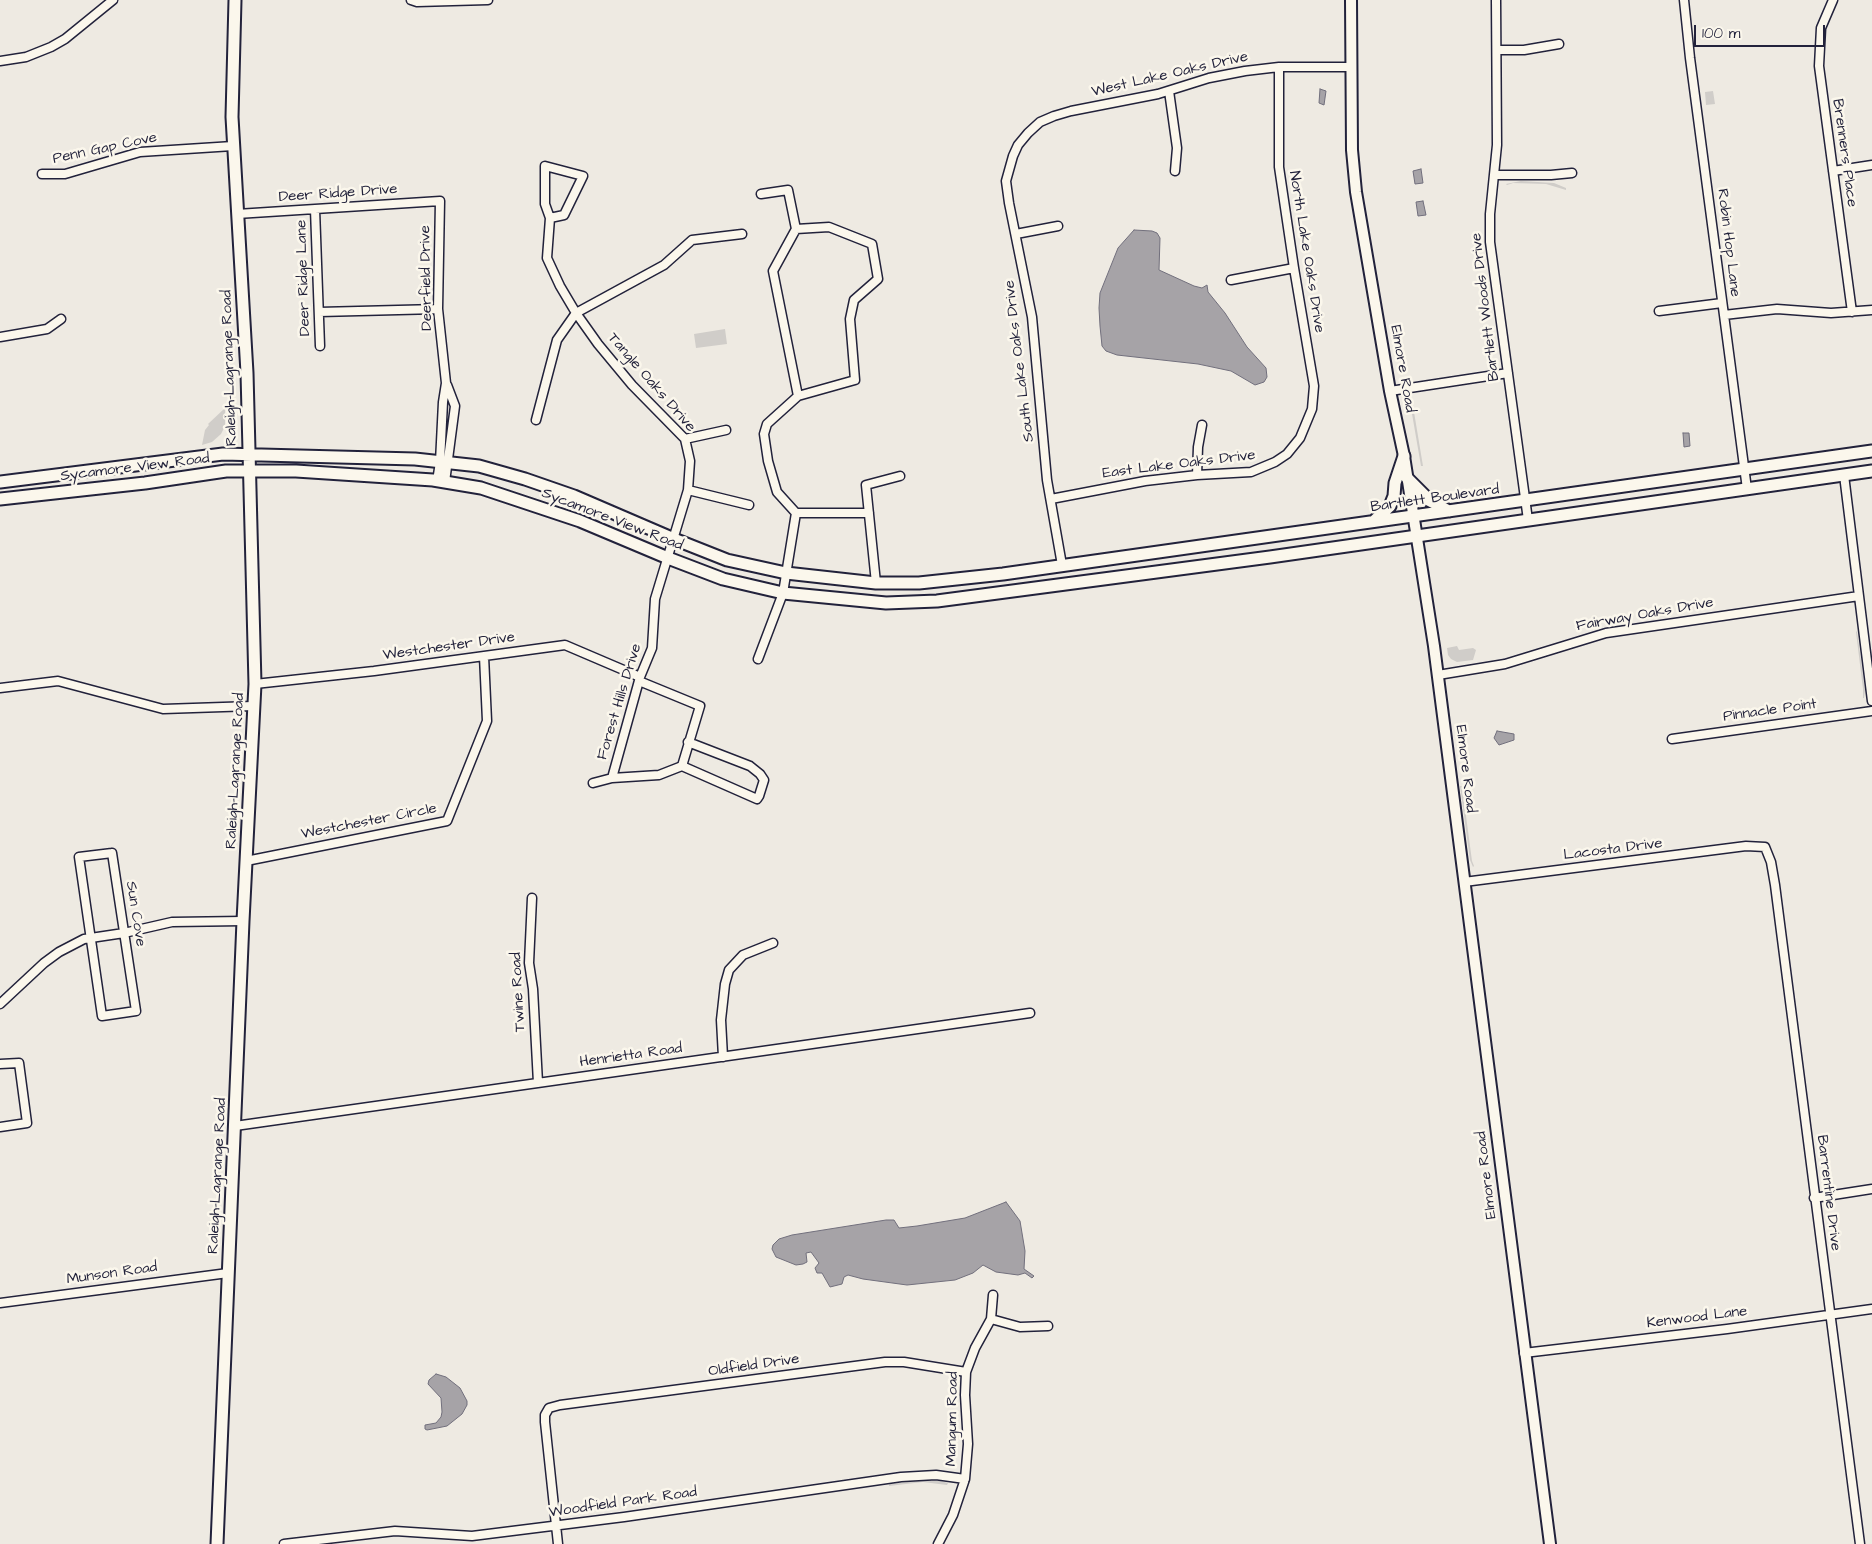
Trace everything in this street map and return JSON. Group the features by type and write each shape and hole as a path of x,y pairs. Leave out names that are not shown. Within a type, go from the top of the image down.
{"main road":[{"name":"Raleigh-Lagrange Road","path":"217,1544 243,921 255,684 246,359 231,92 234,0"},
{"name":"Bartlett Boulevard","path":"1003,574 1872,451"},
{"name":"Sycamore View Road","path":"0,482 223,454 392,458 479,466 574,496 673,543 727,560 784,583 886,603 937,601 1211,564"},
{"path":"327,473 328,456"},
{"path":"1373,522 1384,514 1390,506 1404,456"},
{"path":"392,458 392,477"},
{"name":"Sycamore View Road","path":"0,499 226,471 296,471 392,477 481,488 580,521 723,579 784,583 876,583 934,581 1003,574"},
{"path":"1208,545 1211,564 1416,537 1872,471"},
{"path":"1407,478 1430,501 1450,512"},
{"path":"934,581 937,601"}],"street":[{"path":"0,61 26,57 47,50 65,39 113,0"},
{"path":"411,0 417,2 488,0"},
{"name":"Elmore Road","path":"1351,0 1352,150 1354,176 1390,391 1404,456 1438,675 1550,1544"},
{"name":"Bartlett Woods Drive","path":"1496,0 1495,175 1490,214 1490,242 1528,520"},
{"name":"Robin Hop Lane","path":"1684,0 1747,489"},
{"name":"Brenners Place","path":"1833,0 1821,28 1818,58 1852,312"},
{"path":"1496,50 1524,50 1559,44"},
{"name":"West Lake Oaks Drive","path":"1013,156 1018,145 1040,122 1071,111 1169,91 1230,74 1278,67 1351,67"},
{"name":"North Lake Oaks Drive","path":"1278,67 1279,167 1314,386 1312,409 1300,438"},
{"path":"1169,91 1176,148 1175,171"},
{"name":"Penn Gap Cove","path":"42,174 65,174 144,152 233,146"},
{"name":"South Lake Oaks Drive","path":"1013,156 1006,181 1034,338 1047,480 1062,565"},
{"name":"Tangle Oaks Drive","path":"550,218 564,215 583,176 545,166 545,204 550,218 547,258 560,286 576,313 632,386 685,439 690,461 688,490 673,543"},
{"path":"1832,171 1872,166"},
{"path":"1495,175 1572,173"},
{"path":"761,194 788,190 796,229 774,271 798,396"},
{"name":"Deer Ridge Drive","path":"237,214 440,201"},
{"name":"Deerfield Drive","path":"440,201 438,309 446,383 443,402 444,463"},
{"name":"Deer Ridge Lane","path":"316,209 320,346"},
{"path":"1016,234 1058,226"},
{"path":"796,229 829,227 872,244 878,279 854,300 850,319 855,380 798,396 767,424 764,434 768,461 778,492 796,513 870,513"},
{"path":"536,420 557,340 576,313 664,265 692,240 742,234"},
{"path":"1231,280 1294,268"},
{"path":"1659,311 1722,303"},
{"path":"319,312 438,309"},
{"path":"1724,315 1777,309 1832,313 1872,310"},
{"path":"0,337 48,329 61,319"},
{"path":"1390,391 1508,373"},
{"name":"Deerfield Drive","path":"441,482 455,406 446,383"},
{"path":"1198,475 1198,447 1202,425"},
{"path":"685,439 726,430"},
{"name":"East Lake Oaks Drive","path":"1051,499 1111,487 1198,475 1251,472 1263,468 1287,454 1300,438"},
{"path":"1844,475 1872,701"},
{"path":"876,583 866,485 900,476"},
{"path":"688,490 749,506"},
{"path":"758,659 784,583 796,513"},
{"name":"Forest Hills Drive","path":"612,778 639,679 652,648 656,599 673,543"},
{"name":"Fairway Oaks Drive","path":"1438,675 1505,664 1574,641 1614,631 1859,596"},
{"name":"Westchester Drive","path":"255,684 374,671 565,645 700,706 688,742"},
{"name":"Westchester Circle","path":"246,861 447,821 487,721 484,656"},
{"path":"0,688 58,681 163,708 253,706"},
{"name":"Pinnacle Point","path":"1672,739 1872,711"},
{"path":"593,783 612,778 659,774 682,766 757,799 764,780 750,766 688,742 682,766"},
{"name":"Lacosta Drive","path":"1464,882 1746,846 1765,847"},
{"name":"Barrentine Drive","path":"1765,847 1771,862 1775,886 1860,1544"},
{"name":"Sun Cove","path":"112,853 124,933 136,1012 102,1016 89,938 79,858 112,853"},
{"name":"Twine Road","path":"532,898 529,963 533,989 538,1083"},
{"path":"0,1004 44,962 84,939 124,933 172,922 243,921"},
{"path":"723,1057 721,1020 725,984 729,970 743,955 773,943"},
{"name":"Henrietta Road","path":"235,1126 1030,1013"},
{"path":"0,1064 19,1062 27,1122 0,1127"},
{"path":"1814,1198 1872,1189"},
{"name":"Munson Road","path":"0,1303 228,1272"},
{"name":"Mangum Road","path":"938,1544 953,1514 965,1479 968,1444 965,1395 966,1372 974,1348 991,1319 993,1295"},
{"name":"Kenwood Lane","path":"1524,1353 1727,1329 1872,1309"},
{"path":"991,1319 1020,1327 1048,1326"},
{"name":"Oldfield Drive","path":"556,1526 545,1422 546,1411 549,1408 887,1362 904,1362 966,1372"},
{"name":"Woodfield Park Road","path":"284,1544 381,1532 472,1536 556,1526 901,1477 936,1475 965,1479"},
{"path":"556,1526 558,1544"}],"shaded area":[{"path":"1320,89 1326,91 1324,105 1319,103"},
{"path":"1713,91 1715,104 1706,105 1705,92"},
{"path":"1421,169 1423,183 1415,184 1413,171"},
{"path":"1521,181 1554,183 1566,188 1566,190 1546,184 1506,184"},
{"path":"1423,201 1426,215 1418,216 1416,202"},
{"path":"1134,230 1157,233 1160,238 1159,270 1194,286 1202,288 1207,285 1208,292 1225,313 1247,347 1266,368 1267,377 1264,382 1255,385 1231,371 1198,364 1117,355 1106,351 1102,346 1099,308 1100,293 1118,248"},
{"path":"725,329 727,344 696,348 694,334"},
{"path":"1412,400 1423,466 1421,466 1411,408"},
{"path":"225,408 225,426 221,434 212,442 202,445 208,424"},
{"path":"1683,433 1689,433 1690,446 1684,447"},
{"path":"1856,632 1865,690 1864,698"},
{"path":"1457,646 1459,650 1473,648 1476,650 1473,660 1457,662 1451,659 1447,648"},
{"path":"1497,731 1514,734 1514,740 1499,745 1494,738"},
{"path":"1460,786 1462,786 1473,867 1470,860"},
{"path":"1006,1202 1020,1221 1025,1251 1024,1269 1034,1276 1032,1278 1025,1273 1018,1275 996,1272 983,1265 973,1273 955,1280 907,1285 848,1275 844,1277 842,1284 830,1287 822,1273 817,1273 815,1268 819,1263 811,1252 806,1253 807,1262 796,1265 776,1257 772,1249 779,1239 792,1235 886,1220 894,1220 899,1228 917,1226 965,1218"},
{"path":"436,1374 446,1377 460,1388 467,1401 467,1405 462,1414 447,1426 427,1430 425,1425 436,1423 441,1417 442,1412 441,1398 428,1384 429,1380"},
{"path":"926,1480 948,1483 947,1485 923,1482 889,1486 889,1484"}]}
